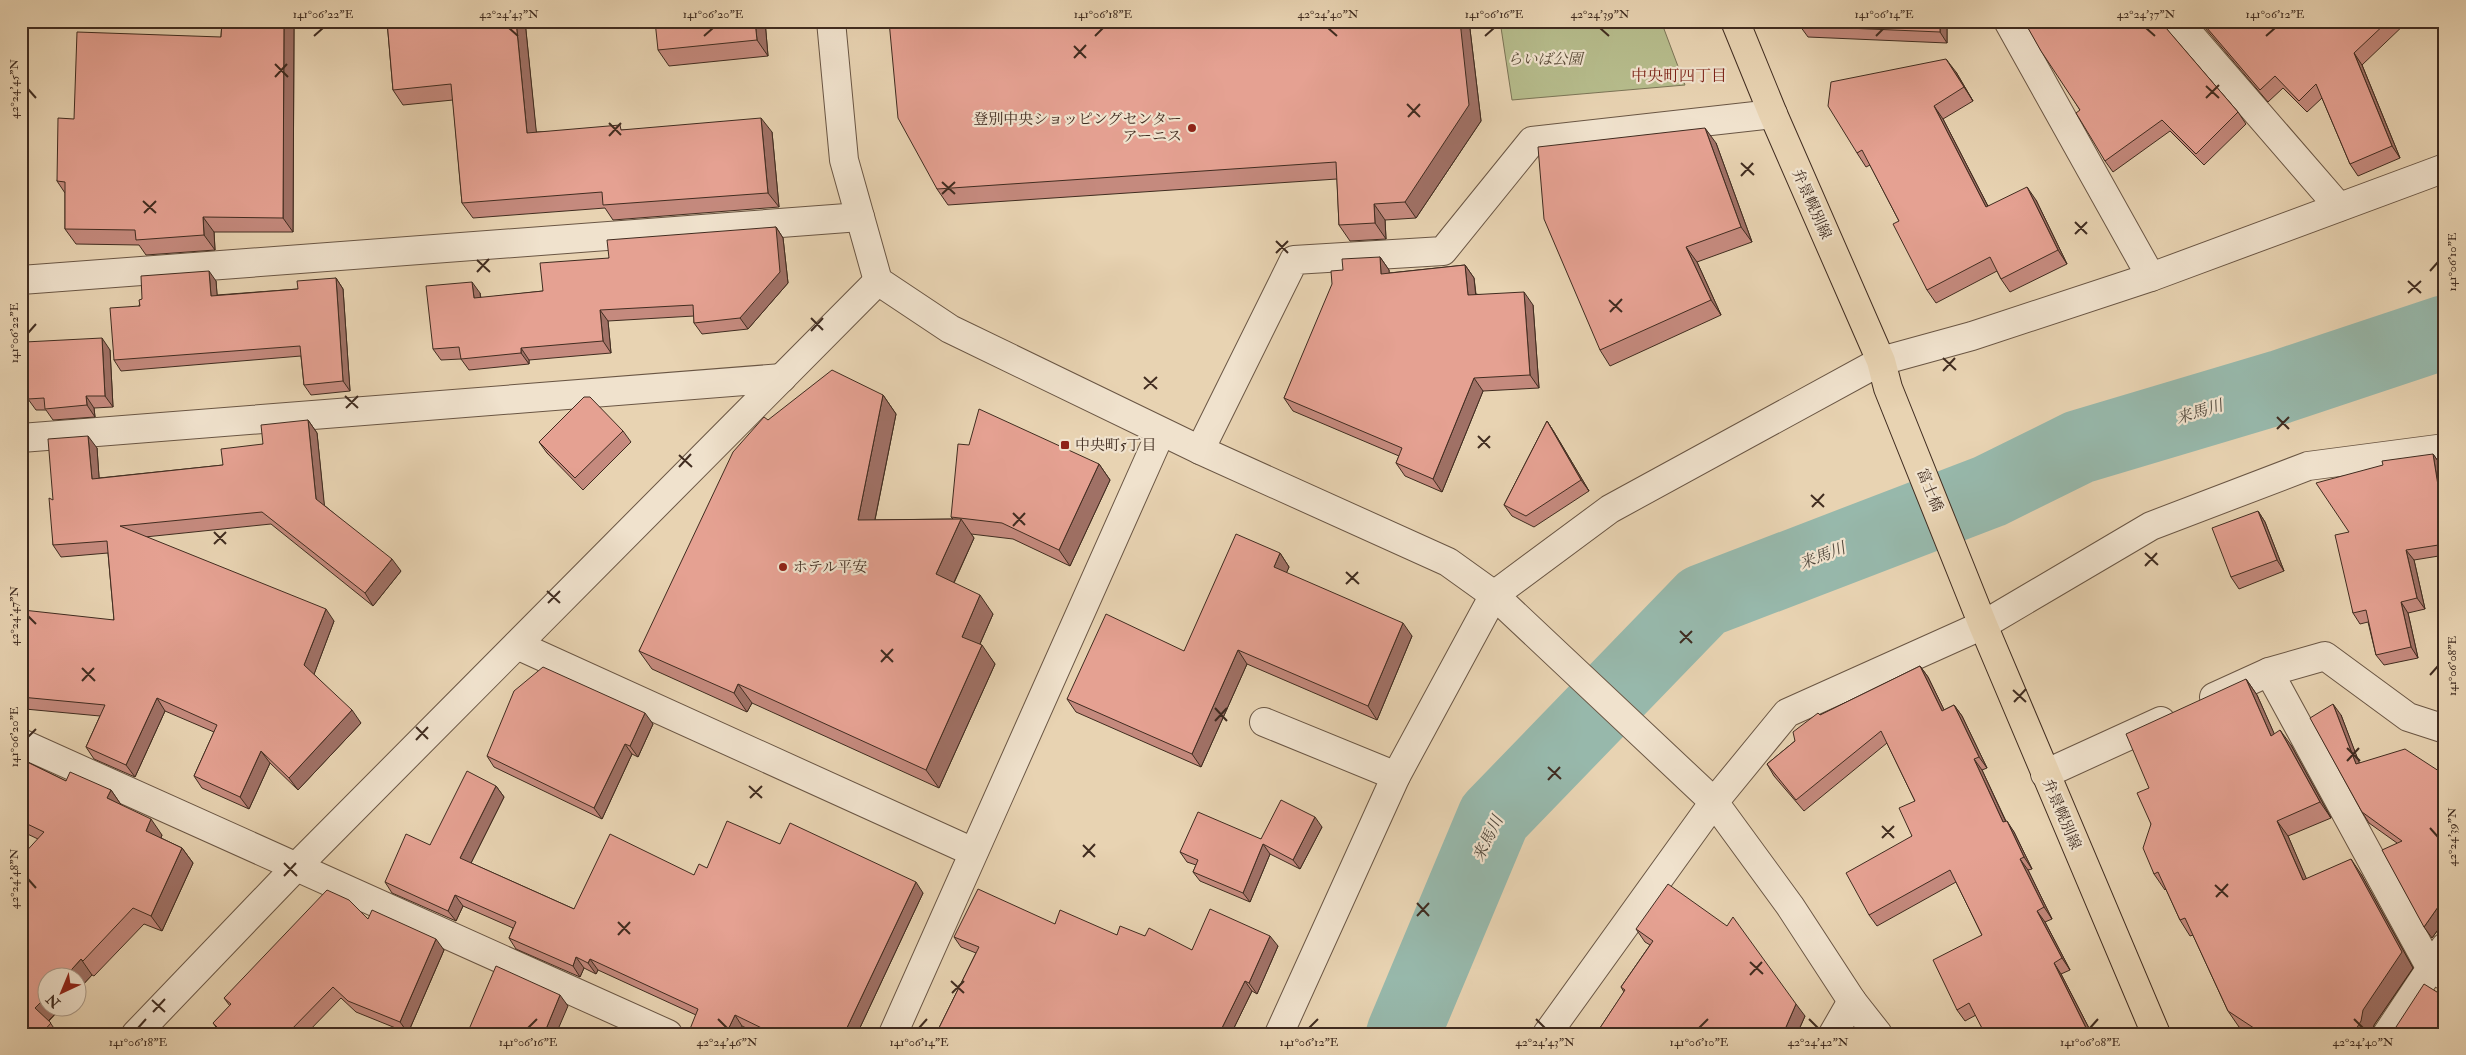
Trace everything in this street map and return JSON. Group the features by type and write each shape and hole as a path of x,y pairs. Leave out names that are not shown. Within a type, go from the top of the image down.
{"main road":[{"name":"弁景幌別線","path":"1735,21 1773,114 1881,361 1888,388"},
{"name":"富士橋","path":"1888,388 1971,593"},
{"name":"弁景幌別線","path":"1971,593 2045,774 2156,1034"}],"street":[{"path":"831,21 844,160 878,281 950,329 1161,432 1448,562 1494,595 1714,802 1790,906 1852,1000 1878,1034"},
{"path":"2008,21 2151,277"},
{"path":"2178,21 2339,207"},
{"path":"1200,450 1294,260 1443,251 1532,141 1773,114"},
{"path":"1279,1034 1396,776 1494,595 1610,509 1881,361 1972,336 2151,277 2445,168"},
{"path":"21,280 860,217"},
{"path":"136,1034 297,866 878,281"},
{"path":"21,438 782,378"},
{"path":"893,1034 1161,432"},
{"path":"1547,1034 1714,802 1787,713 1983,625 2151,526 2308,466 2445,448"},
{"path":"517,645 973,852"},
{"path":"2045,774 2269,672 2325,656 2408,717 2445,729"},
{"path":"2269,672 2440,963 2387,1034"},
{"path":"1264,722 1396,776"},
{"path":"21,743 668,1034"},
{"path":"1833,1034 1852,1000"}],"green space":[{"name":"らいば公園","path":"1500,21 1661,21 1685,85 1512,100"}],"building":[{"path":"222,21 284,21 283,218 203,217 204,235 136,240 135,230 65,229 65,182 57,181 58,118 74,119 77,32 221,37"},
{"path":"387,21 516,21 527,133 620,125 621,130 761,118 768,193 603,205 602,192 462,203 451,84 393,90"},
{"path":"655,21 755,21 757,40 658,50"},
{"name":"登別中央ショッピングセンター アーニス","path":"889,21 1460,21 1469,105 1405,202 1374,204 1375,223 1339,225 1336,162 937,189 898,118"},
{"path":"1801,21 1940,21 1940,32 1800,26"},
{"path":"2024,21 2160,21 2238,112 2196,154 2162,120 2105,161 2076,113 2080,110 2041,51"},
{"path":"2201,21 2388,21 2354,53 2392,146 2350,164 2316,84 2299,101 2275,76 2260,90"},
{"path":"1946,59 1964,87 1934,106 1986,207 2027,187 2058,250 2001,279 1990,257 1927,290 1893,224 1899,221 1862,150 1857,153 1828,106 1831,82"},
{"path":"1705,128 1741,227 1686,247 1711,300 1600,350 1544,219 1538,147"},
{"path":"776,227 780,272 740,318 694,323 693,305 600,310 603,341 521,348 521,353 461,359 459,347 433,349 426,286 472,282 474,298 543,291 540,263 609,258 607,240"},
{"path":"1380,257 1381,274 1465,265 1468,295 1524,292 1530,375 1474,378 1433,479 1396,463 1402,448 1284,398 1332,284 1331,271 1343,270 1342,259"},
{"path":"209,271 211,296 298,289 297,281 336,278 343,381 304,385 300,346 114,360 110,308 140,306 139,300 142,299 141,276"},
{"path":"102,338 105,396 86,396 87,405 45,409 44,398 28,399 25,342"},
{"name":"ホテル平安","path":"832,370 883,395 858,520 961,519 936,574 980,595 962,637 982,645 926,770 738,684 734,693 639,651 733,452 764,417 768,420"},
{"path":"584,397 590,397 623,431 575,478 539,442"},
{"path":"979,409 1099,464 1059,550 1002,523 951,517 958,444 969,445"},
{"path":"308,420 316,499 392,559 365,593 262,512 120,526 326,609 304,665 352,710 289,778 261,751 240,797 194,776 217,725 157,698 126,765 86,747 105,705 21,697 21,631 23,610 114,620 107,541 53,545 49,498 53,500 48,439 88,436 92,479 223,465 221,449 263,444 261,425"},
{"path":"1547,421 1581,480 1526,516 1504,505"},
{"path":"2433,454 2445,529 2445,544 2406,550 2417,598 2401,602 2411,647 2376,655 2366,610 2353,613 2335,535 2349,532 2316,483 2383,465 2382,461"},
{"path":"2258,511 2277,560 2231,577 2212,528"},
{"path":"1236,534 1280,553 1274,567 1403,623 1368,706 1238,650 1192,754 1067,699 1106,614 1184,651"},
{"path":"1920,666 1942,711 1954,705 1979,757 1974,759 2003,822 2007,821 2024,857 2020,859 2044,907 2037,911 2062,958 2054,963 2089,1034 1985,1034 1969,1003 1957,1010 1933,960 1982,935 1950,870 1869,915 1846,873 1912,836 1899,808 1915,801 1881,731 1796,800 1767,764 1795,741 1793,732 1818,713 1820,715"},
{"path":"543,667 645,713 630,746 625,744 594,808 487,756 514,691"},
{"path":"2246,679 2271,736 2280,730 2320,802 2277,821 2303,880 2351,859 2402,952 2363,1010 2361,1021 2353,1034 2263,1034 2228,1011 2185,918 2180,920 2158,872 2154,874 2143,848 2151,824 2137,793 2149,788 2126,734"},
{"path":"2333,704 2356,764 2405,749 2445,775 2445,897 2424,927 2382,850 2402,841 2362,812 2310,718"},
{"path":"21,759 66,781 70,772 111,790 107,798 151,819 146,831 182,848 151,916 133,908 83,961 81,959 73,968 38,968 38,1005 35,1008 38,1011 38,1018 46,1018 51,1023 41,1034 21,1034 21,857 44,832 21,821"},
{"path":"467,771 496,786 460,858 574,909 610,834 694,875 699,864 707,868 727,821 780,844 790,823 916,882 844,1034 774,1034 735,1015 726,1034 688,1034 698,1009 590,959 588,963 576,957 573,966 509,938 516,922 455,895 448,911 385,882 406,834 430,845"},
{"path":"1281,800 1315,817 1293,860 1263,844 1243,893 1193,872 1198,860 1180,852 1198,812 1261,839"},
{"path":"1668,884 1727,926 1733,917 1796,1004 1783,1034 1596,1034 1625,990 1621,987 1653,941 1636,929"},
{"path":"978,889 1055,924 1060,910 1117,935 1120,926 1145,936 1149,928 1192,950 1210,909 1270,936 1249,983 1245,981 1220,1032 1215,1029 1212,1034 936,1034 979,947 954,937"},
{"path":"327,890 349,900 368,919 372,910 436,939 400,1022 348,1001 333,987 287,1034 224,1034 213,1023 231,1004 224,998"},
{"path":"496,966 560,995 544,1034 467,1034"},
{"path":"2424,984 2445,997 2445,1034 2407,1034 2396,1027"}],"waterway":[{"name":"来馬川","path":"1403,1034 1494,817 1703,601 1990,491 2079,447 2280,387 2445,332"}],"place":[{"name":"登別中央ショッピングセンター アーニス","path":"1192,128"},
{"name":"中央町5丁目","path":"1065,445"},
{"name":"ホテル平安","path":"783,567"}],"district":[{"name":"中央町四丁目","path":"1679,75"}]}
